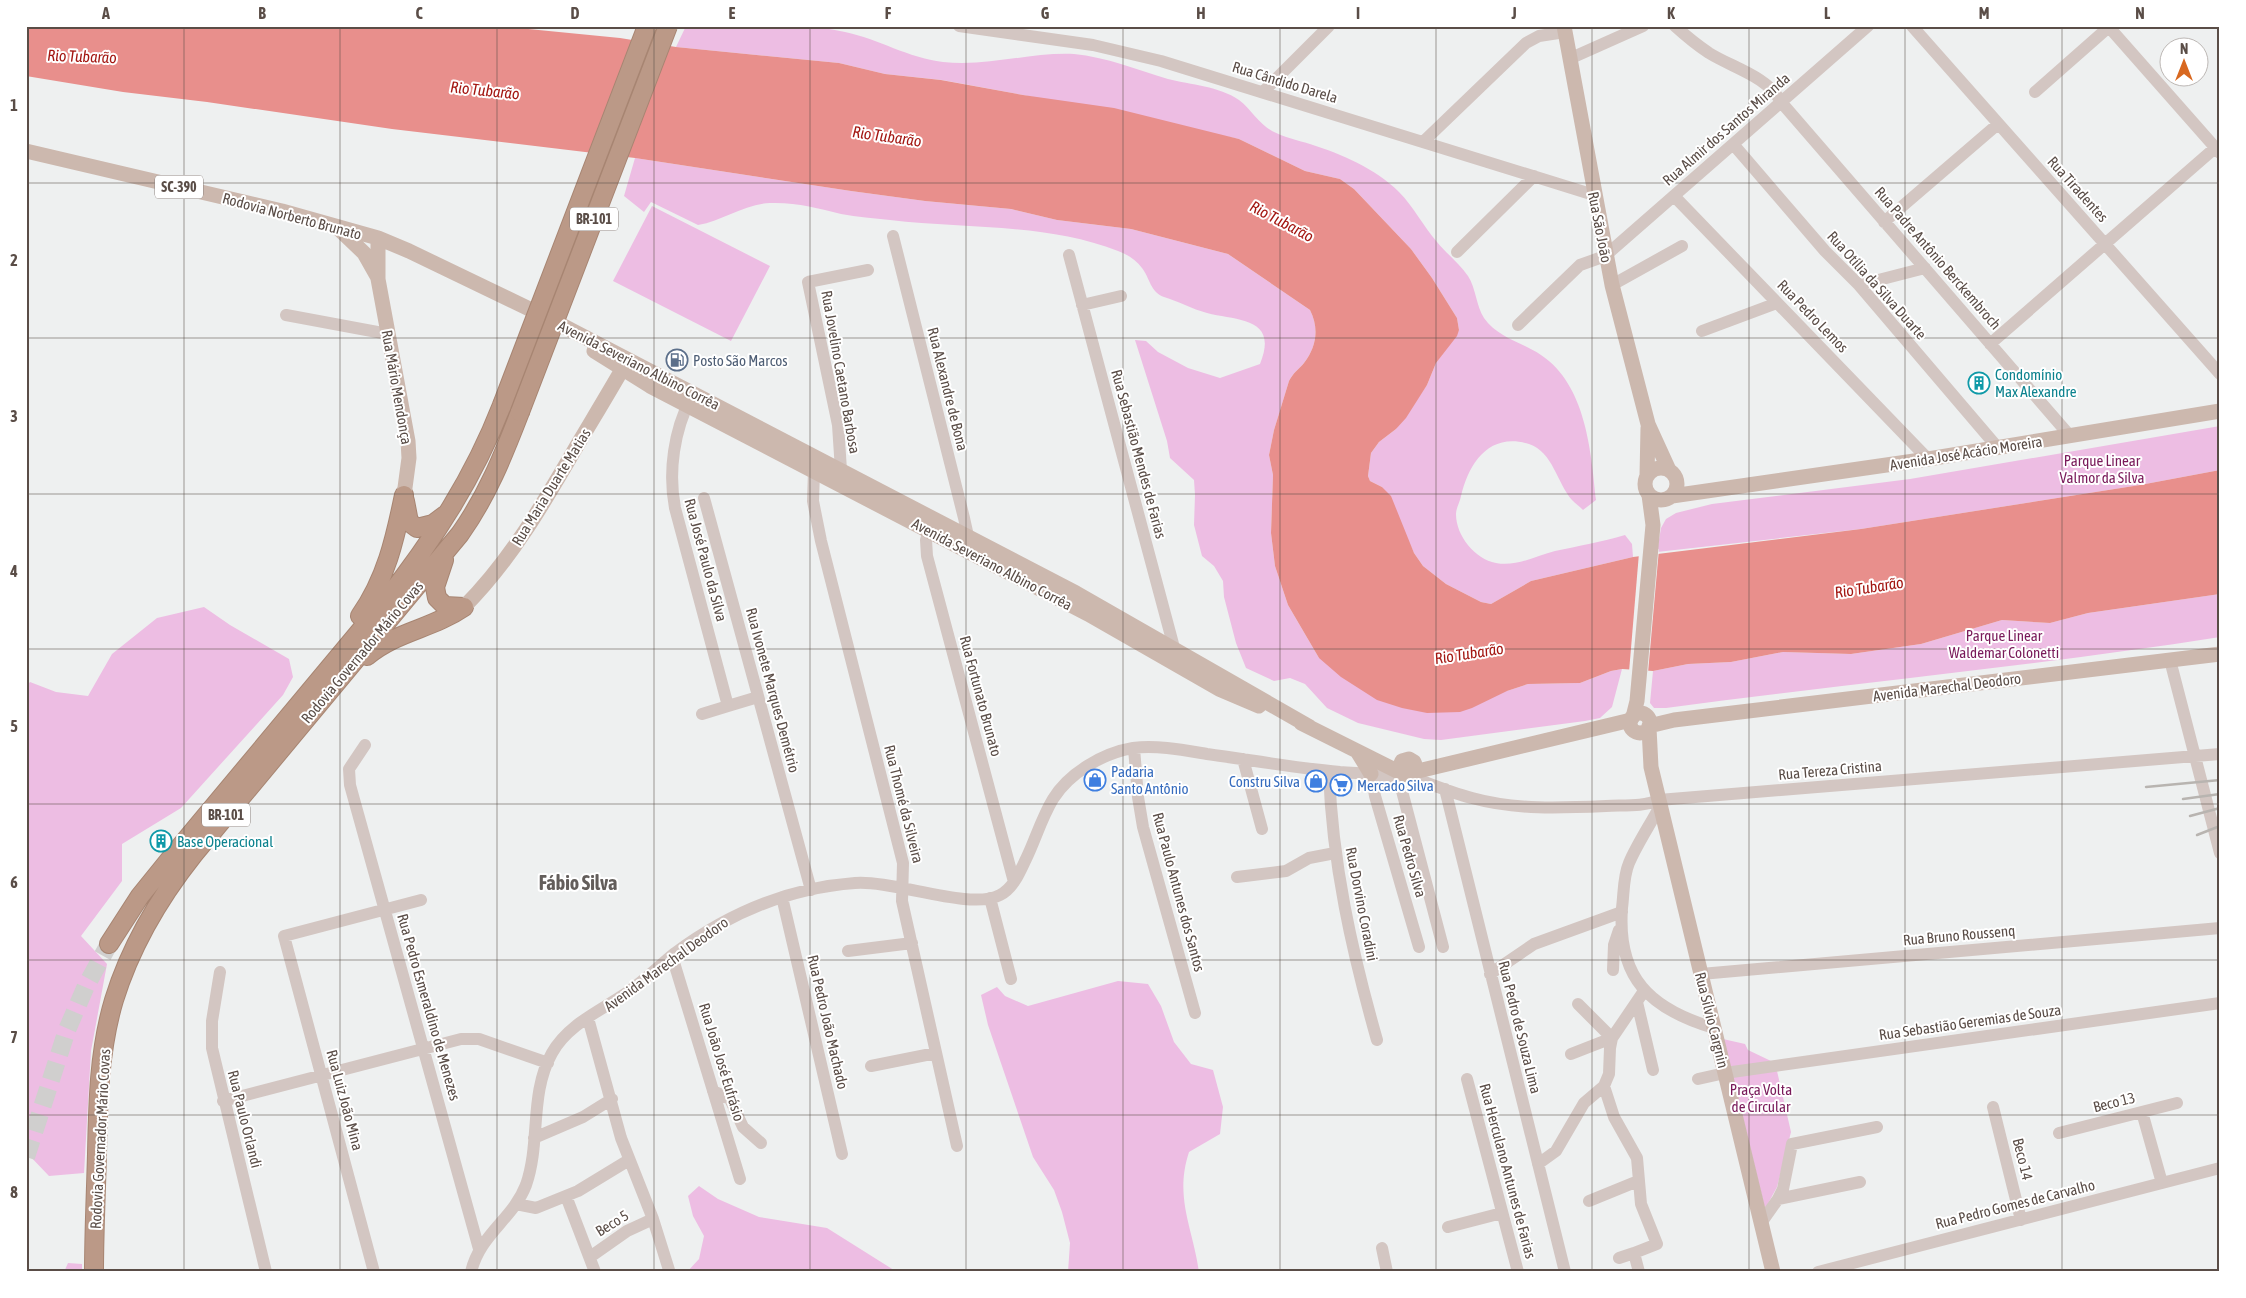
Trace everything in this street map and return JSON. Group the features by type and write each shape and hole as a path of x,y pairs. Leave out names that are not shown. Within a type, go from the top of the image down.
{"highway":[{"name":"Rodovia Governador Mário Covas","path":"109,944 140,896 402,579 451,509 482,453 502,406 647,26"},
{"name":"Rodovia Governador Mário Covas","path":"94,1272 100,1075 108,1023 129,959 150,917 173,880 447,550 483,499 493,480 520,412 668,26"},
{"path":"404,495 409,522 417,528 433,524 451,509"},
{"path":"309,693 328,659 371,601 383,578 395,540 404,495"},
{"path":"447,550 437,579 435,594 440,603 446,606 464,607"},
{"path":"338,681 388,641 444,620 464,607"}],"main road":[{"name":"Rua São João","path":"1564,29 1605,256 1612,285 1648,424 1672,472"},
{"name":"Rodovia Norberto Brunato","path":"26,151 332,224 378,238 546,317"},
{"path":"332,224 364,253 378,279"},
{"name":"Rua Mário Mendonça","path":"378,238 378,279 408,441 409,458 404,495"},
{"path":"378,279 394,245"},
{"name":"Avenida Severiano Albino Corrêa","path":"546,317 607,360 625,364 640,380 690,399 841,470 932,525"},
{"name":"Avenida Severiano Albino Corrêa","path":"546,317 814,471 932,525 1073,599 1171,654 1228,694 1310,727 1356,750 1408,770"},
{"path":"607,360 610,378 608,394"},
{"name":"Rua Maria Duarte Matias","path":"464,607 503,562 530,523 625,364"},
{"path":"608,394 622,385 640,380"},
{"name":"Avenida José Acácio Moreira","path":"1670,497 1928,459 2220,411"},
{"name":"Rua São João","path":"1647,476 1648,424"},
{"path":"1641,723 1638,697 1652,530 1649,495 1645,486 1647,476 1650,472 1659,468 1672,472 1712,491"},
{"path":"814,471 841,470"},
{"path":"1652,530 1677,488 1672,472"},
{"path":"1649,495 1658,500 1670,497"},
{"name":"Avenida Marechal Deodoro","path":"1408,770 1458,762 1551,738 1602,728 2220,654"},
{"name":"Rua Sílvio Cargnin","path":"1641,723 1773,1272"},
{"path":"1356,750 1371,774"}],"street":[{"name":"Rua Cândido Darela","path":"959,26 1100,47 1161,61 1594,195"},
{"path":"1263,92 1328,26"},
{"path":"1569,59 1643,26"},
{"name":"Rua Padre Antônio Berckembroch","path":"1675,26 1708,52 1769,86 1776,92 1781,102 2070,436"},
{"name":"Rua Tiradentes","path":"1912,26 2220,374"},
{"path":"1990,344 2105,244 2218,151 2109,27 2035,92"},
{"path":"1422,142 1526,43 1539,36 1564,29"},
{"name":"Rua Almir dos Santos Miranda","path":"1605,256 1781,102 1858,29"},
{"path":"1884,222 1998,124"},
{"name":"Rua Otília da Silva Duarte","path":"1734,144 1824,251 1859,286 1998,448"},
{"path":"1457,252 1534,176"},
{"name":"Rua Pedro Lemos","path":"1674,196 1928,459"},
{"name":"Rua Alexandre de Bona","path":"892,236 965,542"},
{"path":"1612,285 1682,246"},
{"name":"Rua Sebastião Mendes de Farias","path":"1069,255 1171,654"},
{"path":"1518,325 1580,265 1605,256"},
{"path":"1859,286 1925,268"},
{"name":"Rua Jovelino Caetano Barbosa","path":"841,470 838,425 808,282 868,270"},
{"path":"1082,305 1121,296"},
{"path":"1702,331 1777,303"},
{"path":"286,315 388,334"},
{"name":"Rua José Paulo da Silva","path":"690,399 676,442 671,480 672,494 728,706"},
{"name":"Rua Thomé da Silveira","path":"814,471 814,501 821,541 903,863 902,901 957,1146"},
{"name":"Rua Ivonete Marques Demétrio","path":"704,498 811,890"},
{"name":"Rua Fortunato Brunato","path":"932,525 926,540 927,556 1014,882"},
{"path":"2170,660 2220,853"},
{"path":"702,714 758,696"},
{"name":"Rua Pedro Esmeraldino de Menezes","path":"365,745 352,764 348,774 479,1249"},
{"name":"Avenida Marechal Deodoro","path":"471,1272 479,1249 516,1204 527,1181 538,1096 548,1063 560,1042 568,1033 588,1018 645,980 672,956 722,921 782,897 861,882 903,887 964,898 990,898 999,895 1014,882 1030,851 1046,810 1064,785 1080,772 1103,758 1134,748 1164,748 1329,771 1371,774 1408,770"},
{"name":"Rua Paulo Antunes dos Santos","path":"1134,748 1138,797 1143,826 1195,1012"},
{"name":"Rua Tereza Cristina","path":"1408,770 1444,790 1492,803 1544,808 1659,803 2220,754"},
{"path":"1243,759 1262,829"},
{"name":"Rua Dorvino Coradini","path":"1329,771 1330,809 1335,852 1352,945 1377,1040"},
{"path":"1371,774 1378,782 1396,785 1402,791 1443,947"},
{"name":"Rua Pedro Silva","path":"1371,774 1375,796 1419,946"},
{"name":"Rua Pedro de Souza Lima","path":"1444,790 1564,1272"},
{"path":"1659,803 1629,863 1626,875 1622,912 1624,953 1634,978 1644,991 1682,1017 1714,1028"},
{"path":"1237,877 1286,870 1309,858 1335,852"},
{"name":"Rua Pedro João Machado","path":"782,897 842,1154"},
{"path":"990,898 1012,979"},
{"path":"385,910 421,900"},
{"name":"Rua Luiz João Mina","path":"374,1272 284,936 385,910"},
{"path":"1490,974 1534,944 1622,912"},
{"path":"1613,970 1614,945 1622,926"},
{"name":"Rua Bruno Roussenq","path":"1701,974 2220,928"},
{"path":"848,951 912,943"},
{"name":"Rua João José Eufrásio","path":"672,956 740,1179"},
{"name":"Rua Paulo Orlandi","path":"220,972 211,1034 215,1065 266,1272"},
{"path":"1538,1164 1556,1151 1584,1103 1604,1086 1609,1074 1612,1038 1644,991"},
{"path":"1637,1002 1653,1070"},
{"name":"Rua Sebastião Geremias de Souza","path":"1698,1079 1725,1073 2220,1003"},
{"path":"1578,1004 1612,1038"},
{"path":"588,1018 629,1160 653,1219 669,1270"},
{"path":"224,1101 470,1038 548,1063"},
{"path":"1571,1054 1612,1038"},
{"path":"871,1066 936,1054"},
{"name":"Rua Herculano Antunes de Farias","path":"1467,1079 1518,1272"},
{"path":"1604,1086 1614,1117 1637,1158 1643,1214 1657,1244 1619,1258"},
{"path":"713,1091 730,1099 743,1127 762,1143"},
{"path":"534,1138 583,1117 612,1099"},
{"name":"Beco 13","path":"2059,1133 2177,1103"},
{"name":"Beco 14","path":"1993,1107 2021,1220"},
{"path":"2142,1112 2162,1183"},
{"path":"1761,1223 1783,1189 1792,1144 1877,1127"},
{"path":"516,1204 536,1208 566,1196 629,1160"},
{"name":"Rua Pedro Gomes de Carvalho","path":"1818,1272 2220,1168"},
{"path":"1589,1201 1638,1181"},
{"path":"1778,1199 1860,1182"},
{"path":"566,1196 595,1272"},
{"path":"1448,1227 1502,1213"},
{"name":"Beco 5","path":"590,1257 626,1231 653,1219"},
{"path":"1382,1248 1387,1272"},
{"path":"1634,1253 1639,1272"}],"green space":[{"path":"686,26 806,26 858,35 918,57 943,62 976,63 1058,54 1074,54 1098,58 1168,79 1205,86 1231,95 1239,100 1272,131 1285,137 1334,152 1368,169 1390,183 1399,192 1427,230 1468,276 1481,313 1490,325 1503,335 1534,350 1556,368 1568,383 1577,401 1583,420 1592,461 1596,500 1583,510 1572,500 1549,461 1537,448 1515,441 1503,442 1492,446 1483,453 1469,472 1456,514 1459,530 1463,538 1474,552 1481,557 1488,561 1503,564 1511,564 1555,551 1625,535 1632,544 1633,557 1531,581 1491,604 1481,602 1446,584 1423,566 1414,553 1382,487 1370,481 1368,476 1371,453 1379,442 1396,429 1427,385 1436,363 1459,330 1457,318 1411,249 1354,189 1340,179 1305,171 1239,139 1023,95 942,80 885,74 839,63 676,47"},
{"path":"635,158 851,191 925,201 1011,209 1057,220 1131,229 1228,254 1310,310 1315,323 1315,337 1312,350 1289,381 1274,430 1269,455 1273,475 1271,533 1275,566 1288,605 1319,658 1507,691 1528,684 1580,683 1611,671 1622,669 1612,707 1600,718 1585,721 1441,740 1424,739 1358,723 1327,708 1305,684 1290,678 1274,681 1246,668 1236,643 1224,597 1223,581 1214,566 1202,556 1194,525 1194,480 1170,458 1167,441 1135,340 1146,341 1158,352 1188,368 1220,378 1260,364 1264,349 1264,337 1260,329 1252,324 1242,320 1207,313 1159,295 1142,268 1128,256 1091,242 1063,236 1005,228 918,223 859,217 788,203 751,206 698,225 651,202 644,212 624,196"},
{"path":"652,206 770,266 731,341 613,281"},
{"name":"Parque Linear Valmor da Silva","path":"2220,426 2220,470 2140,485 1861,529 1657,552 1661,528 1666,519 1676,513 1712,504 1910,479"},
{"name":"Parque Linear Waldemar Colonetti","path":"2220,594 2220,637 2082,657 1666,708 1654,708 1650,703 1653,671 1688,664 1731,662 1783,652 1851,654 1921,644 2002,620 2050,623 2088,613"},
{"path":"204,607 230,625 289,659 293,677 283,695 181,808 122,844 122,881 81,936 107,964 91,1051 84,1173 49,1176 26,1152 26,686 30,682 56,692 88,696 112,654 157,618"},
{"path":"1118,981 1148,984 1161,1006 1174,1042 1191,1064 1213,1070 1223,1107 1220,1134 1189,1152 1183,1184 1186,1213 1199,1272 1068,1272 1070,1243 1062,1212 1054,1190 1033,1157 988,1025 981,995 997,987 1005,996 1028,1006"},
{"path":"1723,1039 1745,1044 1748,1050 1771,1061 1730,1068"},
{"name":"Praça Volta de Circular","path":"1777,1071 1791,1132 1777,1187 1765,1209 1733,1077"},
{"path":"699,1186 718,1199 759,1217 827,1228 897,1272 687,1272 699,1259 704,1236 693,1216 688,1196"},
{"path":"68,1263 82,1264 82,1272 64,1272"}],"water":[{"name":"Rio Tubarão","path":"26,26 499,26 620,38 676,47 839,63 885,74 941,80 1023,95 1114,108 1239,139 1305,171 1340,179 1354,189 1411,249 1457,318 1459,330 1457,336 1436,363 1427,385 1406,418 1396,429 1379,442 1371,453 1368,476 1370,481 1382,487 1391,496 1414,553 1423,566 1446,584 1481,602 1491,604 1531,581 1633,557 1861,529 2140,485 2220,470 2220,594 2088,613 2050,623 2002,620 1921,644 1851,654 1783,652 1731,662 1688,664 1653,671 1622,669 1611,671 1580,683 1528,684 1507,691 1460,712 1427,713 1402,708 1377,700 1341,677 1319,658 1288,605 1275,566 1271,533 1273,475 1269,455 1274,430 1289,381 1312,350 1315,337 1315,323 1310,310 1228,254 1131,229 1057,220 1011,209 925,201 635,158 392,129 207,102 123,92 26,76"}],"pier":[{"path":"1659,549 1648,673 1629,672 1639,553"}],"tunnel":[{"path":"26,1157 67,1030 86,986 109,944"}],"railway":[{"path":"2146,787 2220,780"},
{"path":"2183,799 2220,794"},
{"path":"2190,816 2220,808"},
{"path":"2197,835 2220,826"}],"place":[{"name":"Posto São Marcos","path":"677,360"},
{"name":"Condomínio Max Alexandre","path":"1979,383"},
{"name":"Padaria Santo Antônio","path":"1095,780"},
{"name":"Constru Silva","path":"1316,781"},
{"name":"Mercado Silva","path":"1341,785"},
{"name":"Base Operacional","path":"161,841"}],"district":[{"name":"Fábio Silva","path":"578,882"}]}
